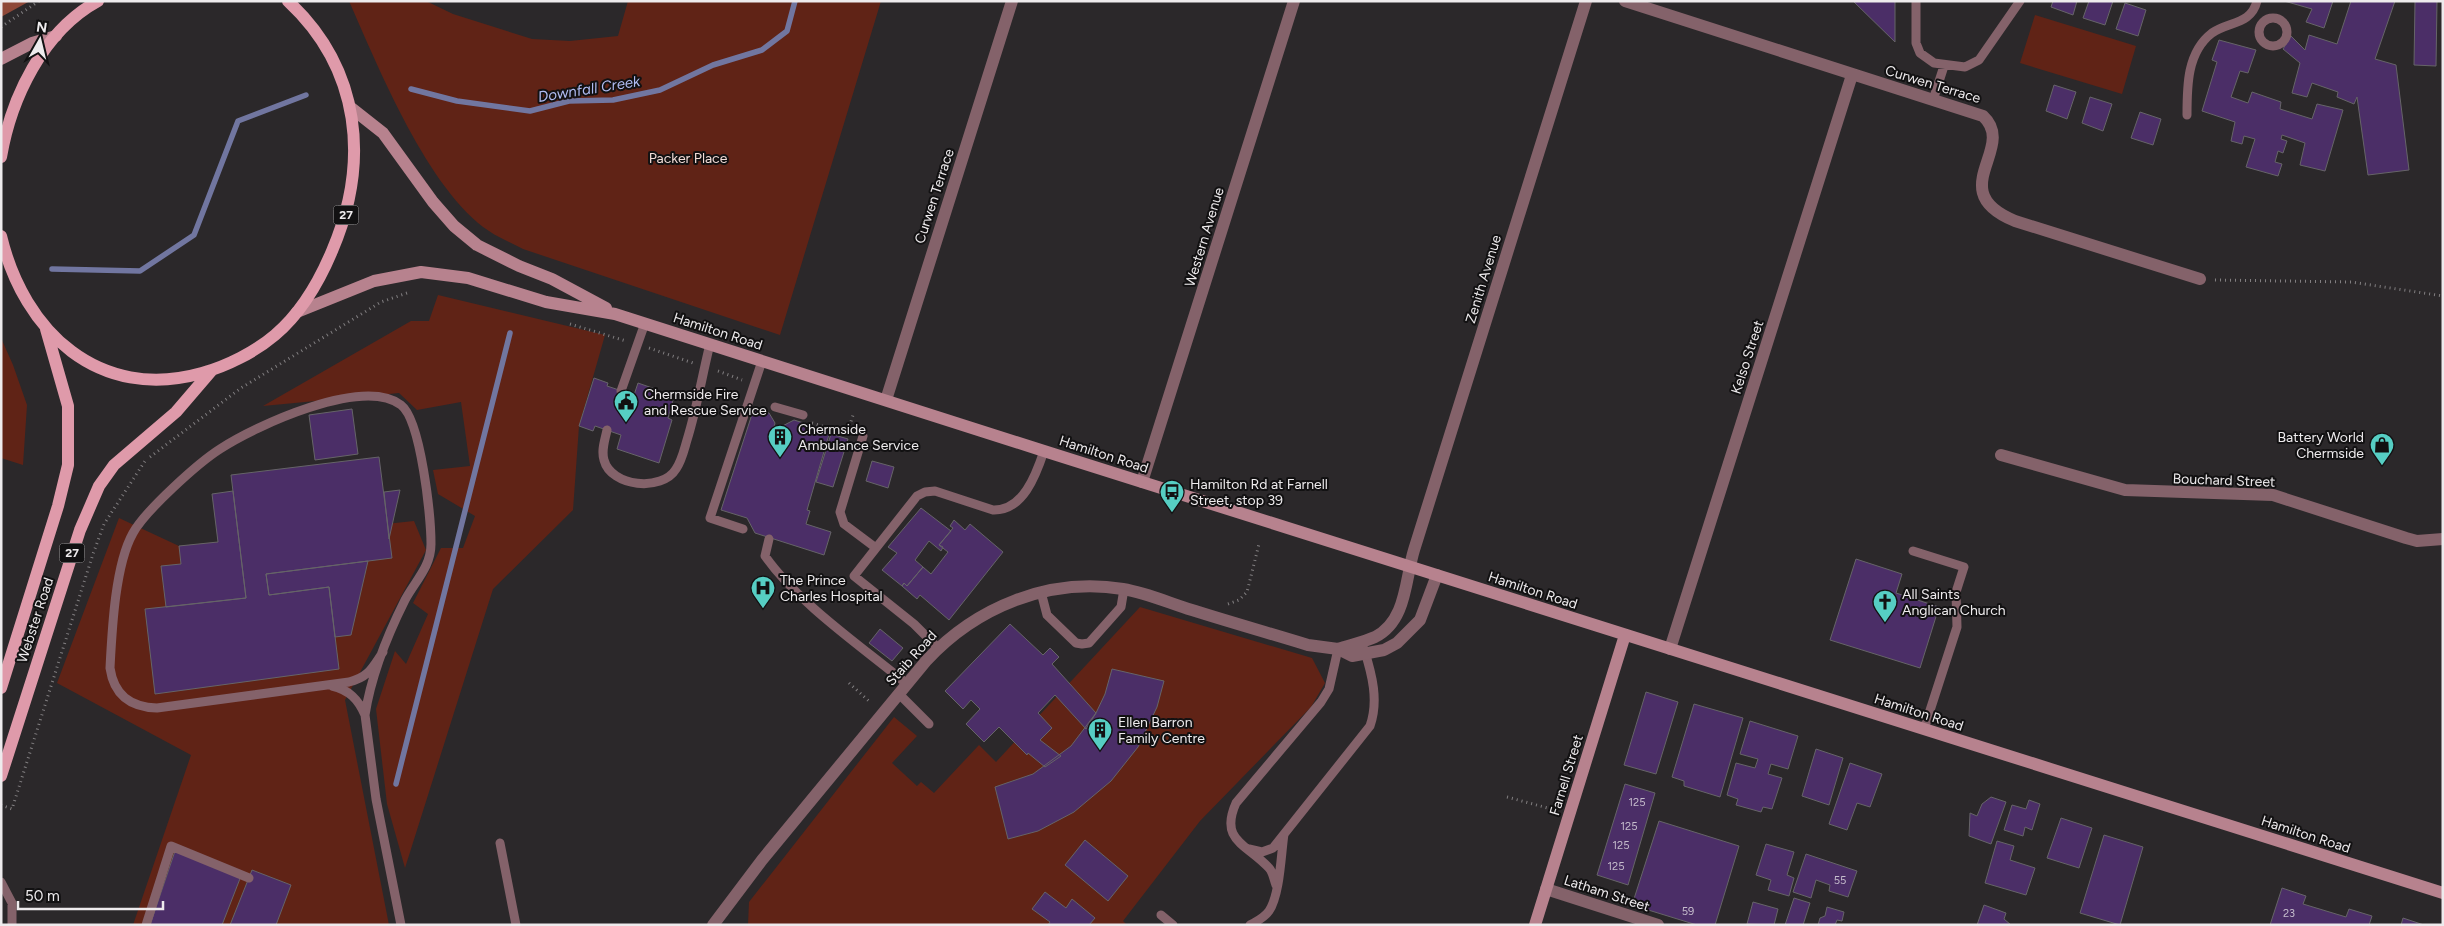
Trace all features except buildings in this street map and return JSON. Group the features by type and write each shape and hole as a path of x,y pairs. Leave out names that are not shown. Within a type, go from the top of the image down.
{"main road":[{"path":"1,157 9,121 20,93 33,68 56,36 83,11 98,1"},
{"path":"288,1 299,7"},
{"name":"27","path":"212,370 234,360 274,336 297,312 326,266 345,218 354,170 355,146 350,107 330,53 299,7"},
{"path":"1,59 32,43 56,36"},
{"name":"Hamilton Road","path":"350,107 383,133 433,202 454,226 477,245 552,280 615,314"},
{"name":"27","path":"1,236 16,282 46,328"},
{"name":"Hamilton Road","path":"297,312 374,281 421,272 468,278 546,302 615,314 1625,635 2443,892"},
{"path":"46,328 71,353 87,364 119,376 149,380 176,379 212,370"},
{"name":"Webster Road","path":"1,687 58,506 68,465 68,406 46,328"},
{"name":"Webster Road","path":"1,776 80,530 99,486 114,465 176,412 212,370"},
{"name":"Farnell Street","path":"1535,925 1625,635"}],"street":[{"name":"Curwen Terrace","path":"886,400 1012,1"},
{"name":"Western Avenue","path":"1142,482 1294,1"},
{"name":"Zenith Avenue","path":"1409,566 1586,1"},
{"name":"Curwen Terrace","path":"1625,1 1983,116 1990,122 1994,136 1982,174 1983,194 1993,211 2015,221 2200,280"},
{"name":"Kelso Street","path":"1670,649 1852,75"},
{"name":"Bouchard Street","path":"2001,455 2125,490 2273,495 2417,541 2443,539"},
{"name":"Staib Road","path":"1338,649 1377,636 1395,618 1404,596 1409,566"},
{"name":"Staib Road","path":"713,925 762,860 938,648 974,621 1000,606 1041,592 1078,586 1124,589 1308,645 1338,649 1352,656 1384,650 1397,643 1414,628 1425,610 1437,575"},
{"name":"Latham Street","path":"1546,889 1658,925"}],"lane":[{"path":"1916,1 1918,49 1925,57 1944,66 1965,68 1979,60 2020,1"},
{"path":"2187,115 2189,73 2201,45 2221,28 2246,19 2253,13 2257,1"},
{"path":"2253,13 2263,21"},
{"path":"1933,100 1944,66"},
{"path":"621,391 645,323"},
{"path":"607,430 604,443 604,460 614,474 647,485 662,482 676,470 681,457 698,404 710,344"},
{"path":"743,529 710,518 762,361"},
{"path":"365,715 370,689 383,652 405,600 427,565 430,554 422,468 415,429 407,411 390,399 358,397 340,399 300,410 220,449 194,469 147,514 132,534 120,572 111,658 114,685 126,701 144,708 157,708 327,686 362,679 369,673 383,652"},
{"path":"775,407 803,415"},
{"path":"863,436 840,512 844,524 876,548"},
{"path":"938,648 914,624 854,576 917,496 924,492 934,491 993,510 1003,510 1010,507 1034,480 1044,451"},
{"path":"769,539 765,556 774,569 817,610 907,684"},
{"path":"1914,552 1964,567 1956,592 1957,627 1924,729"},
{"path":"1041,592 1047,615 1076,642 1082,644 1089,643 1121,607 1124,589"},
{"path":"1246,849 1262,852 1273,848 1370,726 1374,715 1375,701 1362,642"},
{"path":"1276,885 1270,869 1235,839 1230,829 1230,817 1236,803 1321,702 1329,689 1338,649"},
{"path":"327,686 341,688 350,693 360,703 365,715 376,799 400,925"},
{"path":"899,694 929,724"},
{"path":"1250,925 1269,911 1275,898 1284,833"},
{"path":"500,843 516,925"},
{"path":"146,925 171,846 249,878"},
{"path":"1,882 14,910 12,925"},
{"path":"1161,915 1173,925"}],"path":[{"path":"1,27 39,1"},
{"path":"2200,280 2351,282 2443,296"},
{"path":"1,805 12,809 104,524 144,462 241,388 381,302 416,291"},
{"path":"560,321 705,366 755,385"},
{"path":"811,422 847,434 854,412"},
{"path":"1217,617 1220,607 1239,600 1247,592 1259,544"},
{"path":"849,683 883,714"},
{"path":"1507,796 1569,815"}],"green space":[{"name":"Packer Place","path":"349,1 426,1 453,14 532,39 570,41 618,36 628,1 881,1 780,335 523,249 489,231 467,212 446,187 426,158 390,93"},
{"path":"2035,15 2136,46 2122,94 2020,63"},
{"path":"438,295 605,335 579,426 573,510 493,589 405,868 387,804 376,709 395,651 406,664 428,614 413,603 441,548 463,548 475,516 438,494 433,470 470,466 461,402 417,410 399,393 263,406 411,321 429,321"},
{"path":"1,338 27,405 23,465 1,458"},
{"path":"119,518 179,546 414,521 426,550 345,700 389,925 133,925 191,755 57,683"},
{"path":"1140,607 1312,658 1325,683 1311,707 1200,821 1123,921 1127,925 748,925 749,902 894,717 917,736 892,763 917,786 921,782 934,793 979,745 996,762"}],"shaded area":[{"path":"3,1 30,1 1,17 1,3"}],"waterway":[{"name":"Downfall Creek","path":"411,89 457,101 530,111 569,101 613,100 660,90 713,65 762,50 787,31 795,1"},
{"name":"Downfall Creek","path":"52,269 140,271 194,235 238,121 306,95"},
{"path":"396,784 510,333"}],"place":[{"name":"Chermside Fire and Rescue Service","path":"626,423"},
{"name":"Chermside Ambulance Service","path":"780,458"},
{"name":"Battery World Chermside","path":"2382,466"},
{"name":"Hamilton Rd at Farnell Street, stop 39","path":"1172,513"},
{"name":"The Prince Charles Hospital","path":"763,609"},
{"name":"All Saints Anglican Church","path":"1885,623"},
{"name":"Ellen Barron Family Centre","path":"1100,751"}]}
